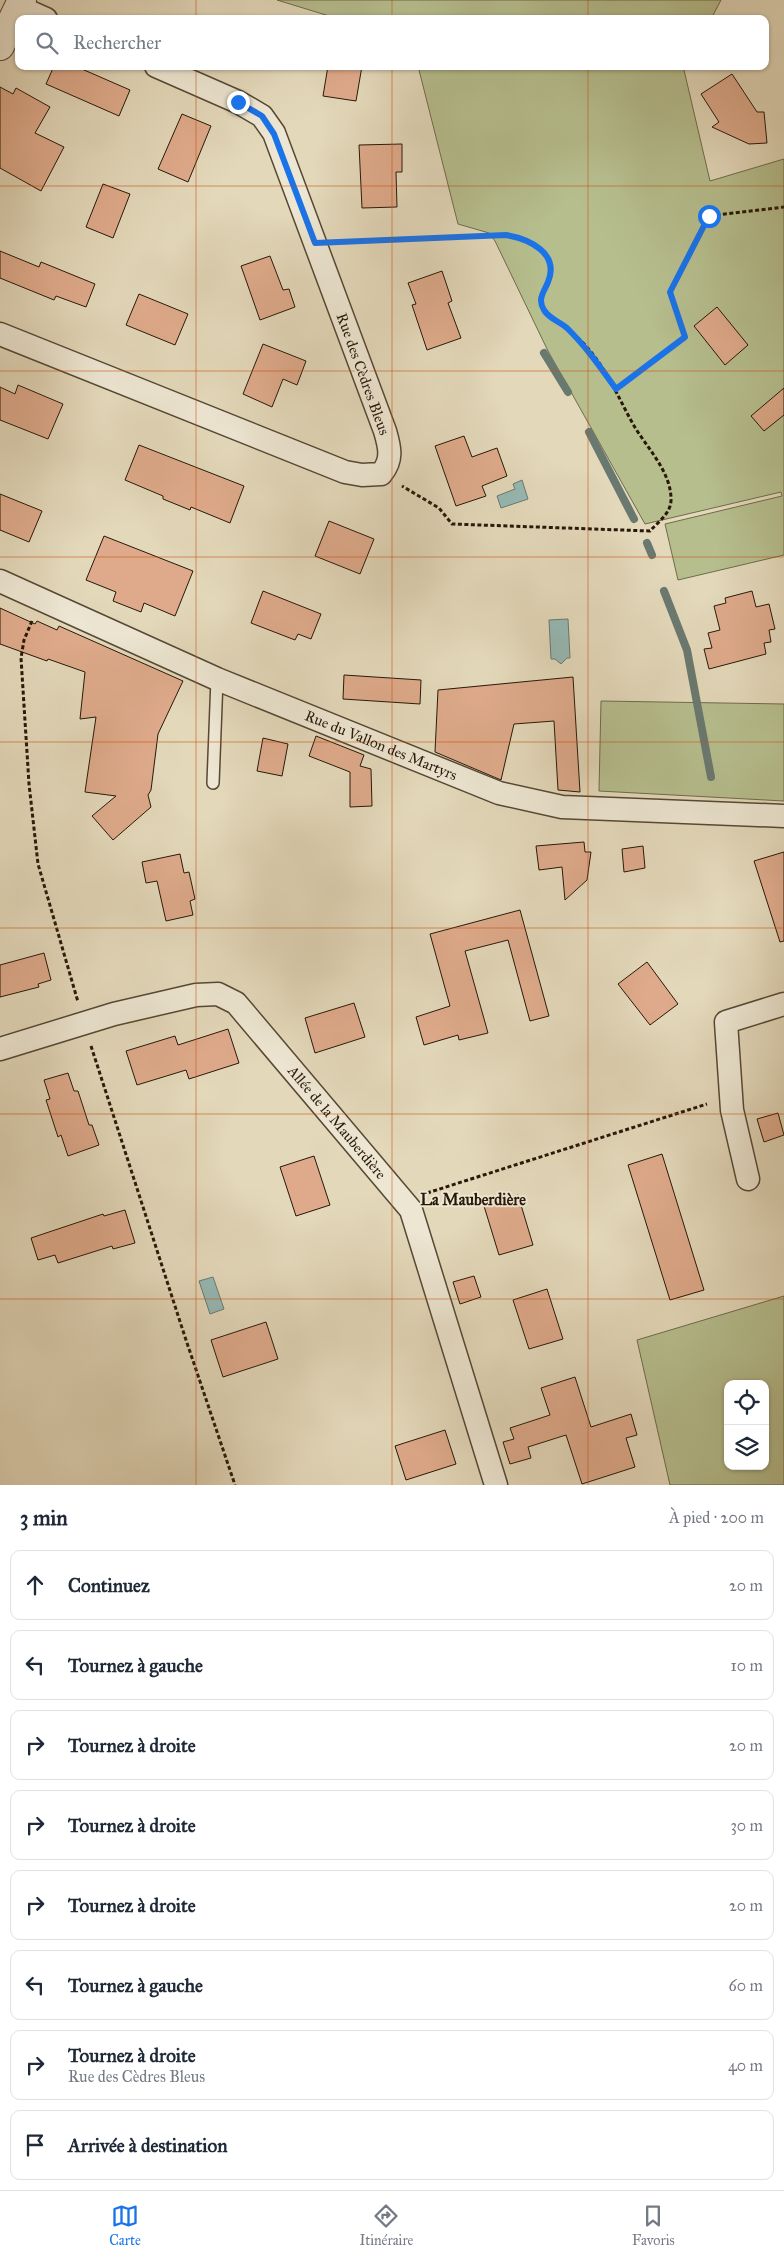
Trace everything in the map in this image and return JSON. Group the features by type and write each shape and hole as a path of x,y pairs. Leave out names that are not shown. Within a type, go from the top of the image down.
{"street":[{"path":"0,46 20,4 39,15"},
{"name":"Rue des Cèdres Bleus","path":"165,70 238,102 262,116 274,134 386,432 391,452 388,465 380,474"},
{"path":"0,334 345,472 362,475 380,474"},
{"name":"Rue du Vallon des Martyrs","path":"0,581 218,679 490,789 529,801 562,807 784,816"},
{"name":"Allée de la Mauberdière","path":"0,1049 114,1014 196,995 218,994 236,1003 411,1210 496,1485"},
{"path":"748,1179 732,1110 726,1022 784,1004"}],"lane":[{"path":"212,783 218,679"}],"path":[{"path":"616,389 685,337 670,292 709,216 784,207"},
{"path":"315,243 506,235 530,241 542,251 548,260 550,270 548,281 542,292 541,302 544,312 566,326 590,352 616,389 633,424 668,480 671,496 669,511 650,531 452,524 439,508 380,474"},
{"path":"41,600 24,640 22,658 35,842 43,885 84,1023 235,1485"},
{"path":"402,1201 732,1097"}],"green space":[{"path":"277,0 721,0 713,15 326,15"},
{"path":"419,70 684,70 710,181 784,159 784,555 678,580 665,524 782,496 781,492 645,524 548,351 495,241 489,233 458,224"},
{"path":"601,701 784,704 784,801 599,791"},
{"path":"784,1296 784,1485 670,1485 637,1340"}],"water":[{"path":"522,480 528,499 501,508 497,496 515,489 513,484"},
{"path":"568,619 570,658 567,658 561,664 555,659 551,659 549,620"},
{"path":"213,1277 224,1309 210,1314 199,1281"}],"building":[{"path":"52,70 84,70 130,90 119,116 46,84"},
{"path":"327,70 361,70 356,101 323,96"},
{"path":"732,74 757,112 764,112 767,143 749,144 712,127 719,122 701,94"},
{"path":"0,87 13,94 16,88 50,107 35,133 64,147 41,191 0,168"},
{"path":"182,114 211,126 188,182 158,169"},
{"path":"402,144 402,172 396,172 397,207 362,208 359,145"},
{"path":"103,184 130,194 113,238 86,227"},
{"path":"0,251 39,267 41,262 95,284 86,307 56,296 54,300 0,278"},
{"path":"270,256 283,290 289,289 295,307 260,320 241,266"},
{"path":"442,271 452,301 448,303 461,338 427,350 412,305 416,304 408,283"},
{"path":"139,294 188,314 175,345 126,325"},
{"path":"717,307 748,345 725,365 694,326"},
{"path":"263,344 306,361 297,385 283,379 272,407 243,394"},
{"path":"18,385 63,404 48,439 0,420 0,387 15,394"},
{"path":"784,388 784,415 764,431 751,416"},
{"path":"464,436 472,457 497,448 507,476 482,486 486,496 456,506 435,446"},
{"path":"139,445 244,486 230,523 191,507 190,510 163,499 163,496 125,480"},
{"path":"0,494 42,511 29,542 0,530"},
{"path":"329,521 374,539 360,574 315,556"},
{"path":"104,536 193,571 175,616 144,603 141,612 113,601 116,592 86,580"},
{"path":"263,591 321,614 311,639 298,634 295,640 251,623"},
{"path":"752,591 756,607 769,604 775,629 769,630 771,642 764,643 766,654 709,669 704,649 712,648 708,633 720,630 714,606 726,603 725,598"},
{"path":"0,608 35,624 37,621 57,630 59,626 183,681 158,734 151,790 148,795 151,807 113,840 92,816 116,796 85,792 96,717 80,719 85,672 0,644"},
{"path":"344,675 421,680 420,704 343,699"},
{"path":"573,677 580,792 558,790 554,721 514,724 501,780 435,752 438,690"},
{"path":"316,736 364,755 360,766 371,769 372,806 350,807 350,772 309,756"},
{"path":"263,738 288,744 282,776 257,771"},
{"path":"584,842 585,852 591,852 587,880 565,900 562,867 539,870 536,846"},
{"path":"643,846 645,868 624,872 622,849"},
{"path":"784,852 784,941 780,942 754,861"},
{"path":"180,854 184,873 189,872 195,899 190,901 193,915 166,921 157,881 146,883 142,862"},
{"path":"520,910 549,1016 530,1021 508,940 465,951 488,1033 459,1040 458,1035 424,1045 416,1017 450,1006 430,934"},
{"path":"44,953 51,980 38,984 39,987 0,997 0,965"},
{"path":"647,962 678,1004 650,1025 618,984"},
{"path":"354,1003 365,1037 315,1053 305,1018"},
{"path":"228,1029 239,1063 189,1079 186,1070 137,1085 126,1051 175,1036 178,1045"},
{"path":"68,1073 74,1091 78,1091 89,1125 92,1125 99,1145 68,1156 61,1135 58,1137 46,1100 50,1099 44,1080"},
{"path":"778,1113 784,1135 764,1142 757,1119"},
{"path":"662,1154 704,1290 670,1300 628,1165"},
{"path":"314,1156 330,1205 296,1216 280,1167"},
{"path":"518,1195 533,1245 499,1255 484,1206"},
{"path":"125,1210 135,1243 113,1249 112,1246 58,1263 55,1255 38,1260 31,1238 103,1214 104,1216"},
{"path":"474,1276 481,1297 460,1304 453,1282"},
{"path":"547,1289 563,1339 529,1349 513,1300"},
{"path":"266,1322 278,1359 223,1377 211,1340"},
{"path":"575,1377 591,1427 631,1414 637,1435 626,1438 635,1467 582,1484 566,1435 528,1447 531,1458 510,1464 503,1442 514,1439 510,1428 550,1415 541,1388"},
{"path":"445,1430 456,1464 406,1480 395,1446"}],"waterway":[{"path":"544,353 568,392"},
{"path":"589,432 634,519"},
{"path":"647,543 652,555"},
{"path":"664,591 687,650 711,777"}],"district":[{"name":"La Mauberdière","path":"473,1199"}],"route":[{"path":"238,102 262,116 274,134 315,243 506,235 530,241 542,251 548,260 550,270 548,281 542,292 541,302 544,312 566,326 590,352 616,389 685,337 670,292 709,216"}]}
